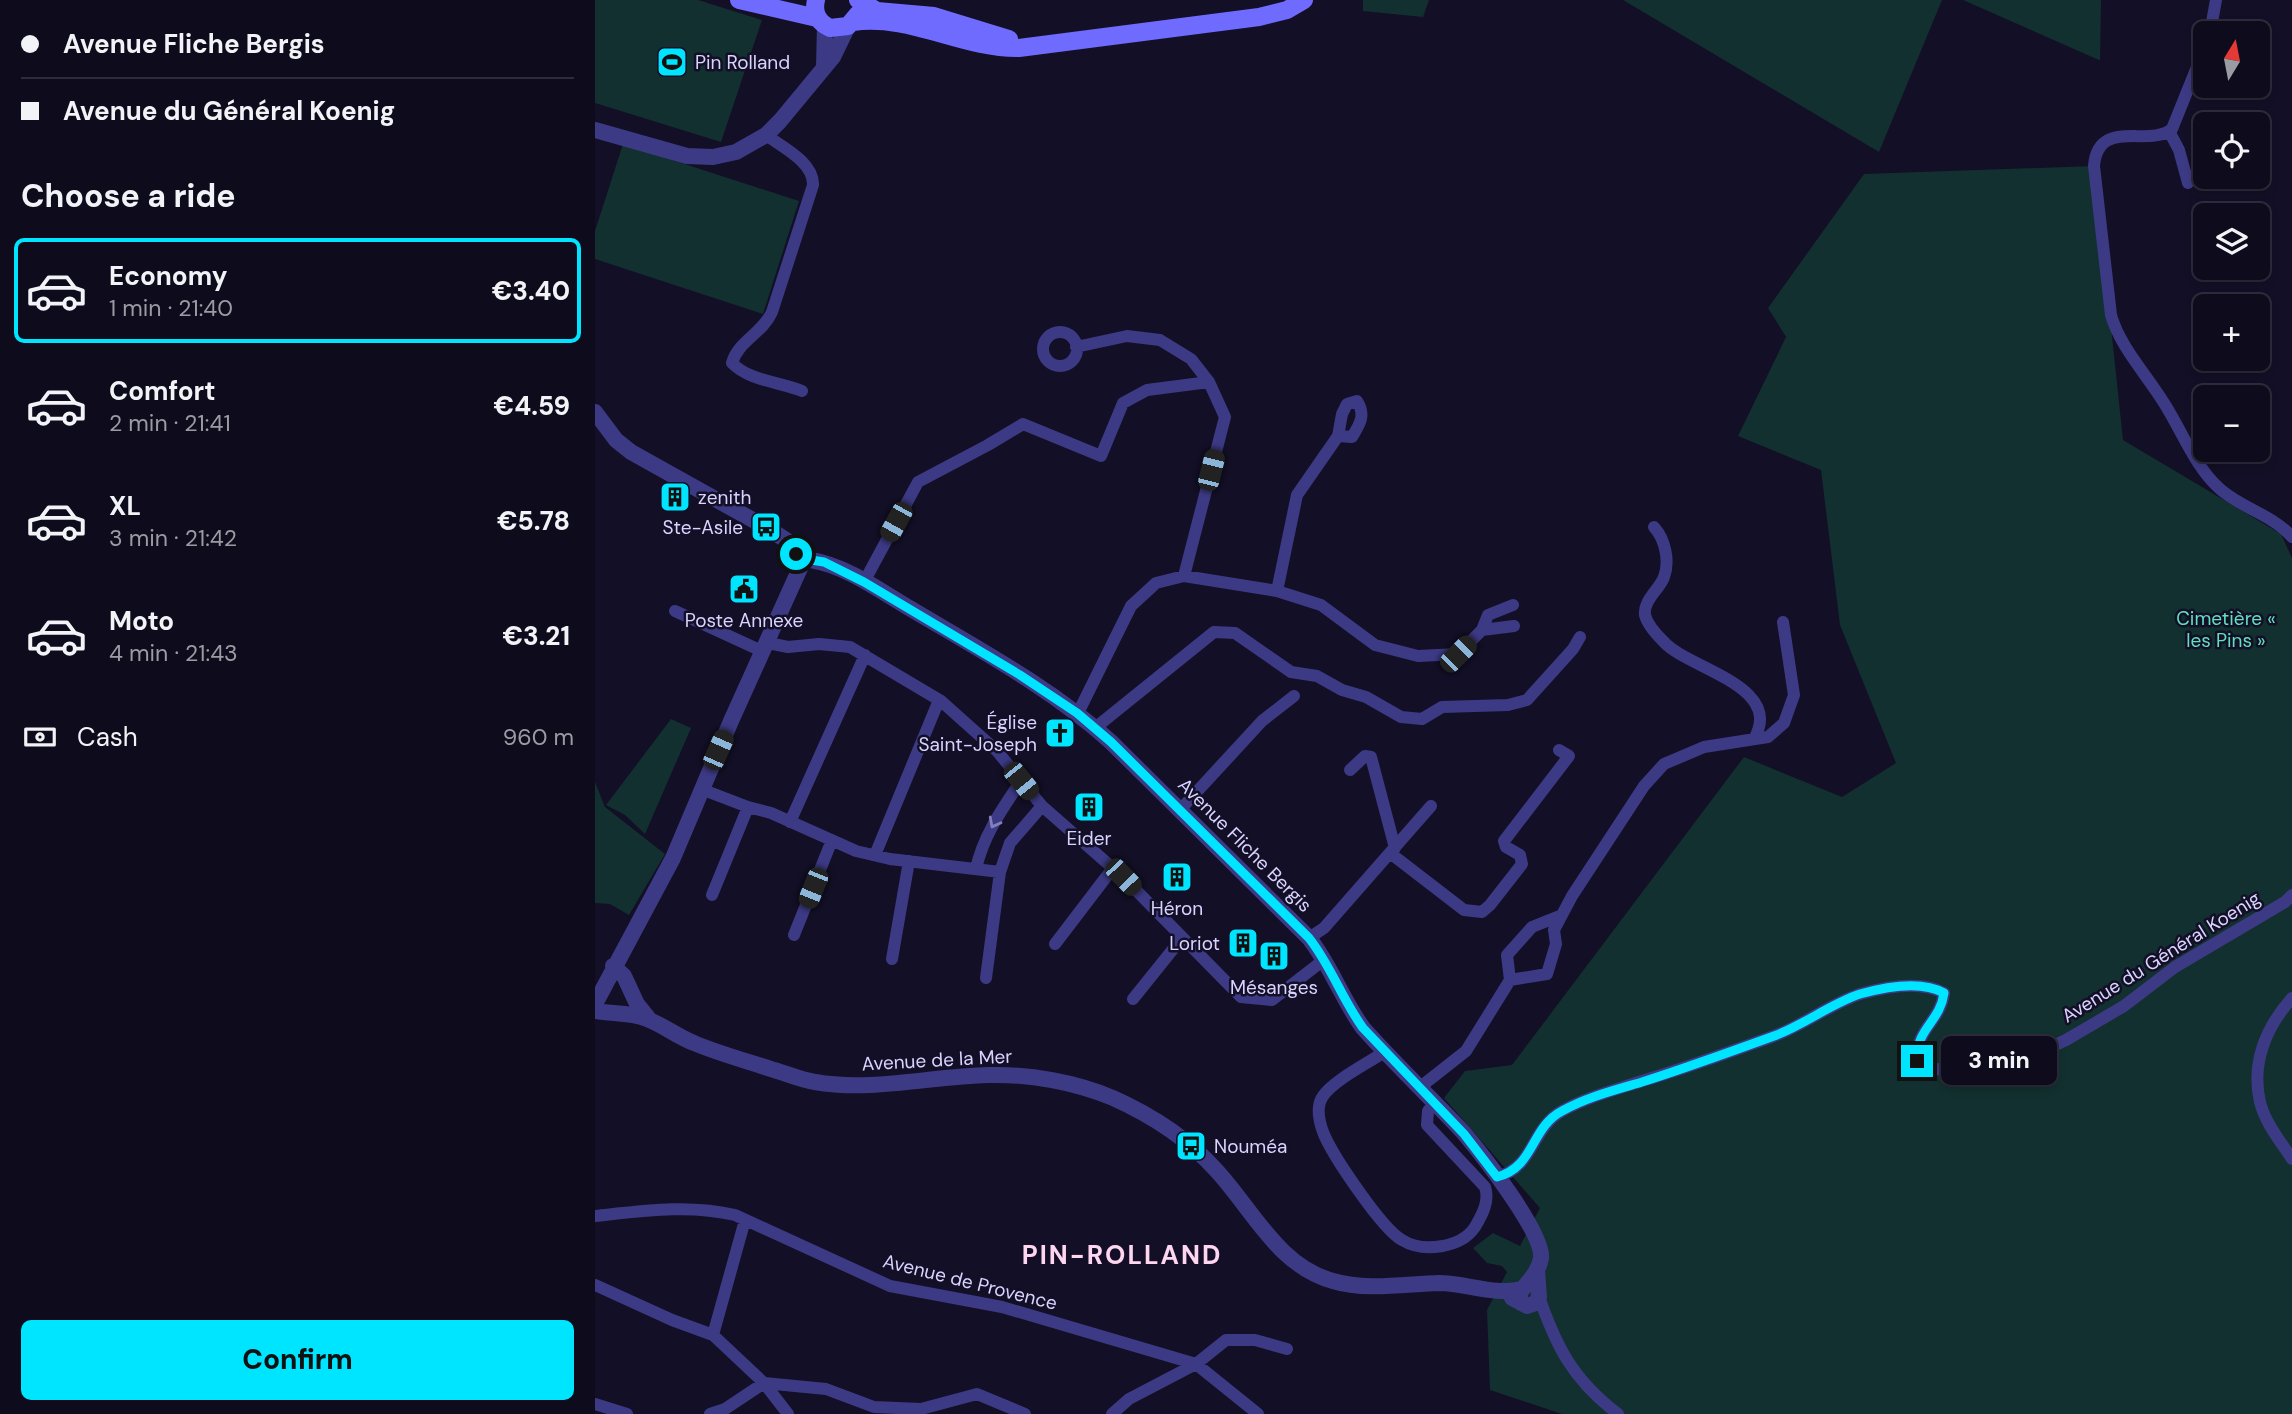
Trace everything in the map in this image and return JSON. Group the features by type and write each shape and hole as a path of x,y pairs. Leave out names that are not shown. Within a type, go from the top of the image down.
{"main road":[{"path":"739,0 819,14 836,29 873,21 913,25 981,45 1019,48 1259,17 1287,10 1304,0"},
{"path":"850,24 859,11 858,0"},
{"path":"858,0 877,11 934,16 986,33 1020,41 1039,41 1266,7 1282,0"}],"street":[{"path":"2212,21 2216,0"},
{"path":"819,14 824,67"},
{"path":"595,130 687,156 713,157 736,152 766,135 806,91 832,57 850,24"},
{"path":"2193,78 2175,125 2169,131 2161,135 2117,136 2101,147 2095,158 2113,320 2119,334 2211,481 2231,498 2281,526 2292,537"},
{"path":"595,123 642,143"},
{"path":"2169,131 2179,150 2188,183"},
{"path":"766,135 806,166 813,180 772,312 762,330 744,343 732,363 761,379 802,391"},
{"path":"1076,347 1127,336 1160,340 1191,359 1209,382 1225,417 1184,576"},
{"path":"864,582 918,482 1023,424 1101,456 1123,403 1147,390 1209,382"},
{"name":"Avenue Fliche Bergis","path":"595,412 616,440 631,452 776,533 789,542 803,559 824,562 864,582 1020,675 1095,728 1309,938 1325,959 1350,1011 1384,1052 1464,1134 1497,1177 1530,1225 1540,1251 1541,1259 1528,1295"},
{"path":"1277,591 1297,495 1338,436"},
{"path":"1654,527 1664,544 1666,567 1664,578 1645,608 1645,617 1669,649 1718,673 1748,694 1758,709 1760,719 1754,739"},
{"path":"595,1004 613,966 659,886 803,559"},
{"path":"1077,713 1131,606 1156,583 1184,576 1277,591 1321,605 1375,645 1419,656 1458,654 1482,630 1488,615 1513,605"},
{"path":"675,611 766,648 818,645 850,647 939,700 997,751 1042,806 1113,868 1241,997 1272,1000 1325,959"},
{"path":"1510,980 1547,974 1556,944 1554,930 1562,915 1644,786 1664,764 1704,747 1768,737 1784,723 1794,695 1783,622"},
{"path":"1482,630 1514,625"},
{"path":"1095,728 1214,632 1235,634 1291,672 1317,677 1342,690 1366,697 1401,717 1422,719 1442,707 1508,705 1527,700 1573,649 1580,637"},
{"path":"790,822 865,655"},
{"path":"1180,810 1262,721 1294,696"},
{"path":"875,855 939,700"},
{"path":"1350,770 1365,756 1371,757 1393,851 1464,910 1482,912 1522,864 1520,855 1506,848 1504,841 1569,756 1559,750"},
{"path":"976,869 980,850 998,814 1021,781"},
{"path":"702,789 771,813 856,850 909,861 1000,872"},
{"path":"986,978 1000,872 1010,843 1042,806"},
{"path":"1309,938 1324,928 1431,806"},
{"path":"712,895 748,807"},
{"path":"795,935 832,840"},
{"path":"892,959 909,861"},
{"path":"1055,944 1113,868"},
{"name":"Avenue du Général Koenig","path":"1497,1177 1516,1170 1525,1159 1536,1136 1559,1112 1597,1095 1777,1035 1858,995 1885,989 1934,987 1944,993 1942,1008 1924,1031 1917,1047 1917,1061 1933,1070 2040,1052 2124,1006 2175,967 2285,902 2292,895"},
{"path":"1419,1088 1466,1051 1510,980 1507,955 1532,927 1562,915"},
{"path":"1133,999 1182,938"},
{"path":"613,966 624,975 637,1004 649,1020"},
{"path":"2292,998 2265,1037 2258,1071 2260,1103 2292,1159"},
{"name":"Avenue de la Mer","path":"595,1011 628,1014 649,1020 693,1043 813,1082 847,1086 989,1075 1020,1076 1077,1086 1140,1111 1191,1146 1234,1190 1282,1252 1315,1275 1354,1285 1466,1284 1528,1295"},
{"path":"1384,1052 1333,1086 1322,1097 1319,1119 1332,1149 1393,1234 1403,1241 1419,1246 1448,1244 1469,1235 1480,1219 1487,1200 1485,1187 1427,1125 1428,1111 1435,1103"},
{"name":"Avenue de Provence","path":"595,1216 684,1209 715,1210 745,1220 890,1286 1002,1307 1196,1364 1258,1414"},
{"path":"713,1335 745,1220"},
{"path":"595,1285 672,1320 713,1335 764,1383 788,1414"},
{"path":"1528,1295 1549,1325 1566,1362 1606,1405 1618,1414"},
{"path":"1112,1414 1129,1398 1196,1364 1226,1340 1255,1340 1287,1349"},
{"path":"710,1414 725,1409 764,1383 826,1389 874,1407 909,1409 921,1409 977,1394 1025,1414"},
{"path":"598,1408 627,1414"}],"green space":[{"name":"Pin Rolland","path":"595,0 698,0 762,20 721,142 595,103"},
{"path":"1363,0 1429,0 1423,17 1363,11"},
{"path":"1623,0 1942,0 1879,152"},
{"path":"1963,0 2101,0 2100,60 2099,60"},
{"path":"623,144 799,201 763,314 595,259 595,231"},
{"name":"Cimetière « les Pins »","path":"2094,166 2123,440 2281,534 2292,558 2292,1414 1562,1414 1490,1390 1487,1310 1507,1272 1502,1266 1487,1263 1473,1248 1493,1233 1520,1246 1540,1208 1444,1098 1465,1071 1512,1065 1744,757 1842,797 1896,763 1840,625 1821,470 1738,436 1786,337 1768,308 1864,174"},
{"path":"671,719 691,728 645,834 625,815 606,805"},
{"path":"595,782 605,807 665,854 629,915 610,904 595,903"}],"place":[{"name":"Pin Rolland","path":"672,62"},
{"name":"zenith","path":"675,497"},
{"name":"Ste-Asile","path":"766,527"},
{"name":"Poste Annexe","path":"744,589"},
{"name":"Église Saint-Joseph","path":"1060,733"},
{"name":"Eider","path":"1089,807"},
{"name":"Héron","path":"1177,877"},
{"name":"Loriot","path":"1243,943"},
{"name":"Mésanges","path":"1274,956"},
{"name":"Nouméa","path":"1191,1146"}],"district":[{"name":"PIN-ROLLAND","path":"1122,1255"}],"route":[{"path":"796,554 802,550 807,551 811,560 824,562 864,582 1020,675 1077,713 1111,742 1309,938 1325,959 1350,1011 1363,1028 1464,1134 1497,1177 1516,1170 1525,1159 1536,1136 1559,1112 1597,1095 1777,1035 1858,995 1914,986 1934,987 1944,993 1942,1008 1924,1031 1917,1047 1917,1061"}]}
